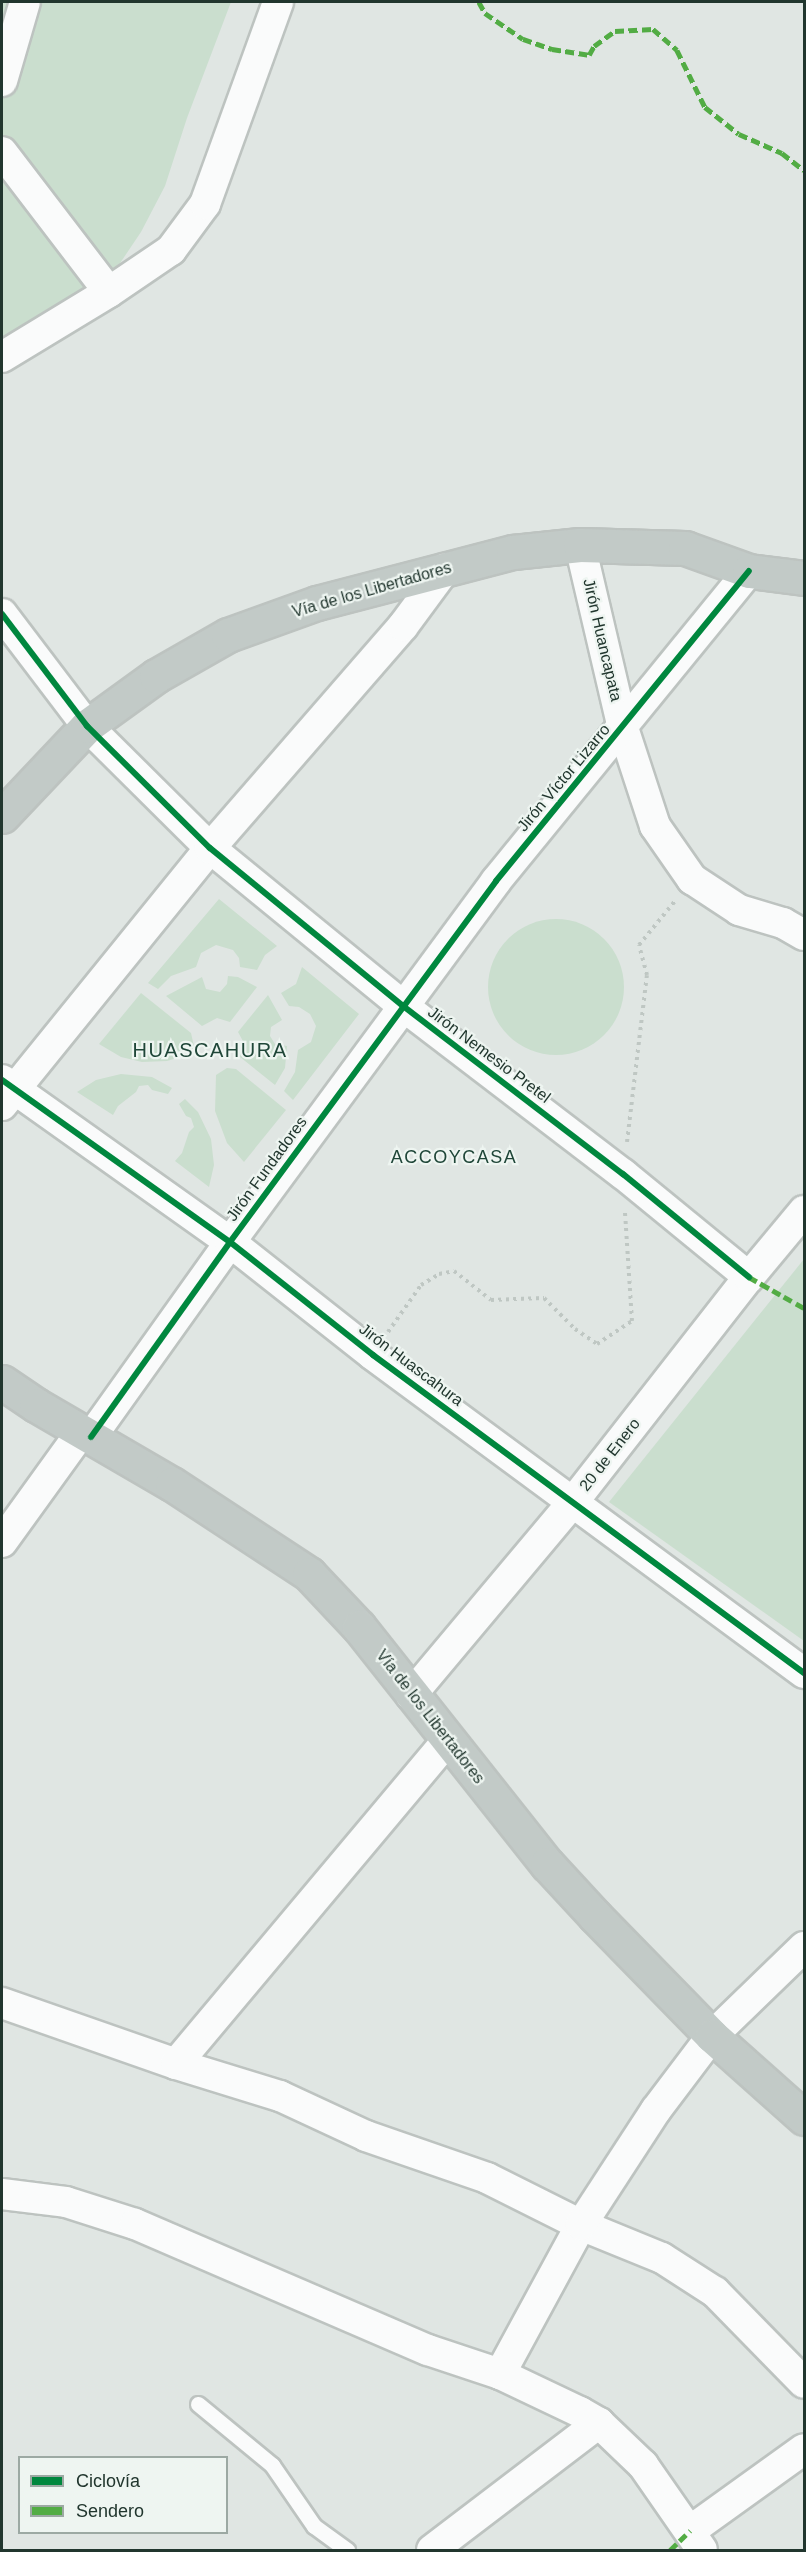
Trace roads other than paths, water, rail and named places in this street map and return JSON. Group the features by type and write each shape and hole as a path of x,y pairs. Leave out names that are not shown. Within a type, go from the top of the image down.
{"highway":[{"name":"Vía de los Libertadores","path":"2,816 87,726 156,676 228,635 317,603 513,552 580,545 685,548 749,571 804,578"},
{"name":"Vía de los Libertadores","path":"2,1382 172,1484 309,1574 359,1627 547,1864 712,2036 804,2118"}],"street":[{"path":"2,81 25,2"},
{"path":"2,357 109,292 171,250 205,204 278,2"},
{"path":"2,152 109,292"},
{"name":"Jirón Huancapata","path":"580,545 623,728 655,826 692,879 739,909 783,923 804,935"},
{"path":"6,1091 210,848 403,626 445,569"},
{"name":"Jirón Víctor Lizarro","path":"403,1006 496,881 749,571"},
{"name":"Jirón Nemesio Pretel","path":"2,614 87,726 210,848 403,1006 623,1174 749,1277"},
{"name":"Jirón Fundadores","path":"2,1542 87,1434 403,1006"},
{"name":"Jirón Huascahura","path":"6,1091 230,1242 373,1355 804,1673"},
{"name":"20 de Enero","path":"411,1695 573,1502 749,1277 804,1211"},
{"path":"176,2064 448,1740"},
{"path":"500,2374 581,2225 656,2110 712,2036 804,1947"},
{"path":"2,2003 176,2064 257,2088 366,2136 486,2178 581,2225 662,2258 715,2292 804,2383"},
{"path":"2,2194 66,2202 135,2224 428,2350 500,2374 599,2423 643,2465 696,2541 804,2449"},
{"path":"432,2550 599,2423"}],"lane":[{"path":"198,2404 272,2465 314,2526 347,2550"}],"district":[{"name":"HUASCAHURA","path":"210,1050"},
{"name":"ACCOYCASA","path":"454,1157"}]}
